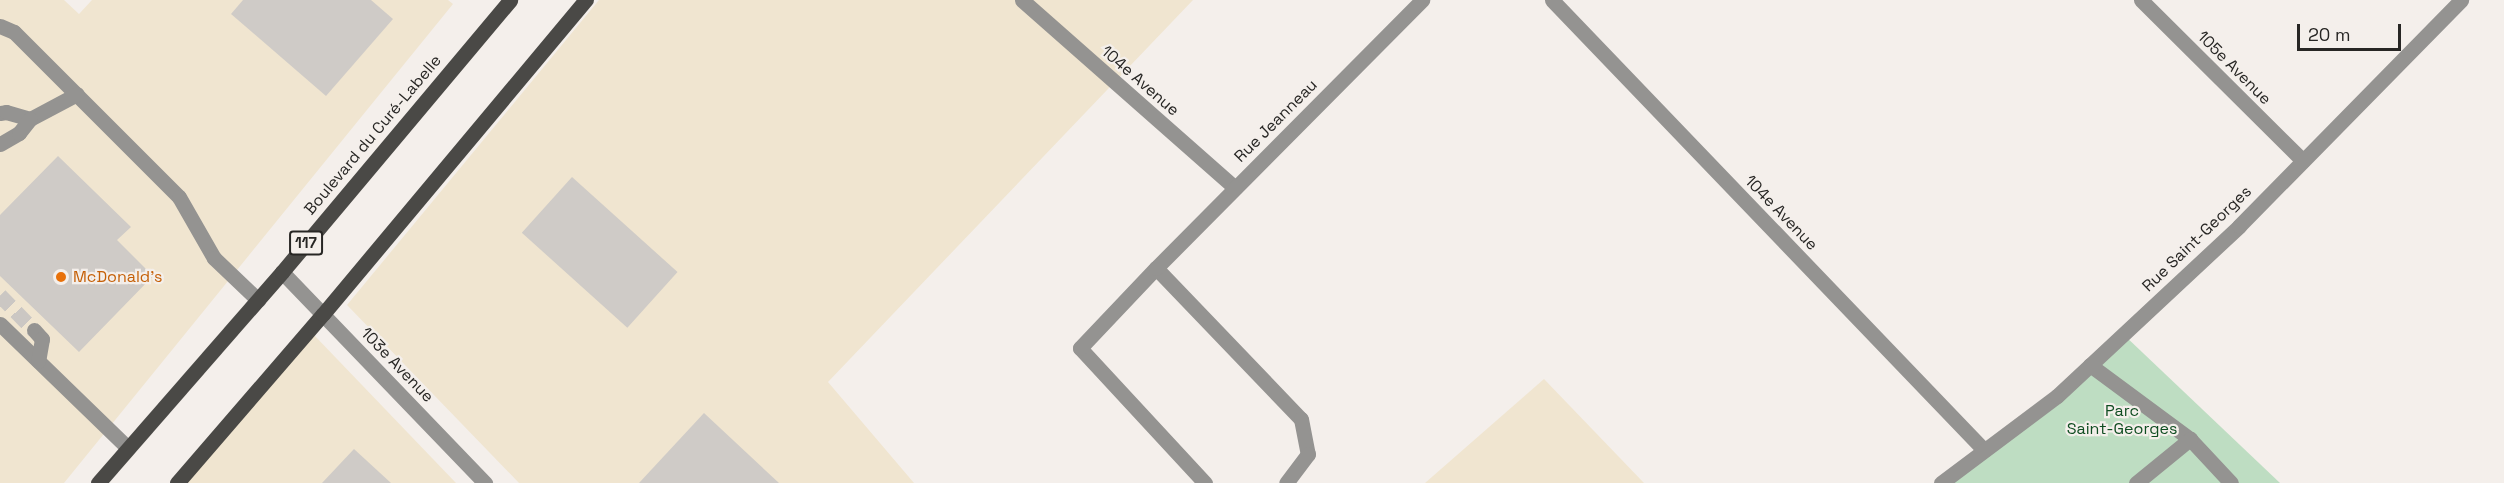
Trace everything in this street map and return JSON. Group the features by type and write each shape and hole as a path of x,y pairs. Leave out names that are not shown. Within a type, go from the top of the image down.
{"main road":[{"name":"Boulevard du Curé-Labelle","path":"98,483 282,272 510,0"},
{"path":"177,483 323,314 586,0"}],"street":[{"name":"104e Avenue","path":"1022,0 1235,188"},
{"name":"Rue Jeanneau","path":"1205,483 1080,348 1156,268 1422,0"},
{"name":"104e Avenue","path":"1552,0 1984,450"},
{"name":"105e Avenue","path":"2141,0 2303,161"},
{"name":"Rue Saint-Georges","path":"1941,483 2057,396 2239,226 2461,0"},
{"path":"0,26 14,32 179,197 214,258 258,300"},
{"path":"0,144 19,133 30,119 77,94"},
{"path":"0,113 6,112 30,119"},
{"path":"1156,268 1301,419 1308,454 1286,483"},
{"name":"103e Avenue","path":"282,272 485,483"},
{"path":"0,324 128,448"},
{"path":"34,330 42,339 38,361"},
{"path":"2090,365 2190,439 2231,483"},
{"path":"2136,483 2190,439"}],"shaded area":[{"path":"0,0 64,0 79,14 92,0 448,0 453,4 64,483 0,483"},
{"path":"599,0 1193,0 828,382 914,483 519,483 347,305"},
{"path":"314,335 456,483 187,483"},
{"path":"1544,379 1644,483 1425,483"}],"green space":[{"name":"Parc Saint-Georges","path":"2123,334 2280,483 1941,483"}],"building":[{"path":"243,0 371,0 393,19 326,96 231,14"},
{"path":"58,156 131,227 117,240 153,276 79,352 0,276 0,215"},
{"path":"572,177 678,272 627,328 522,233"},
{"path":"704,413 779,483 639,483"},
{"path":"354,449 391,483 322,483"}],"tunnel":[{"path":"0,295 34,330"}],"place":[{"name":"McDonald's","path":"61,277"}]}
